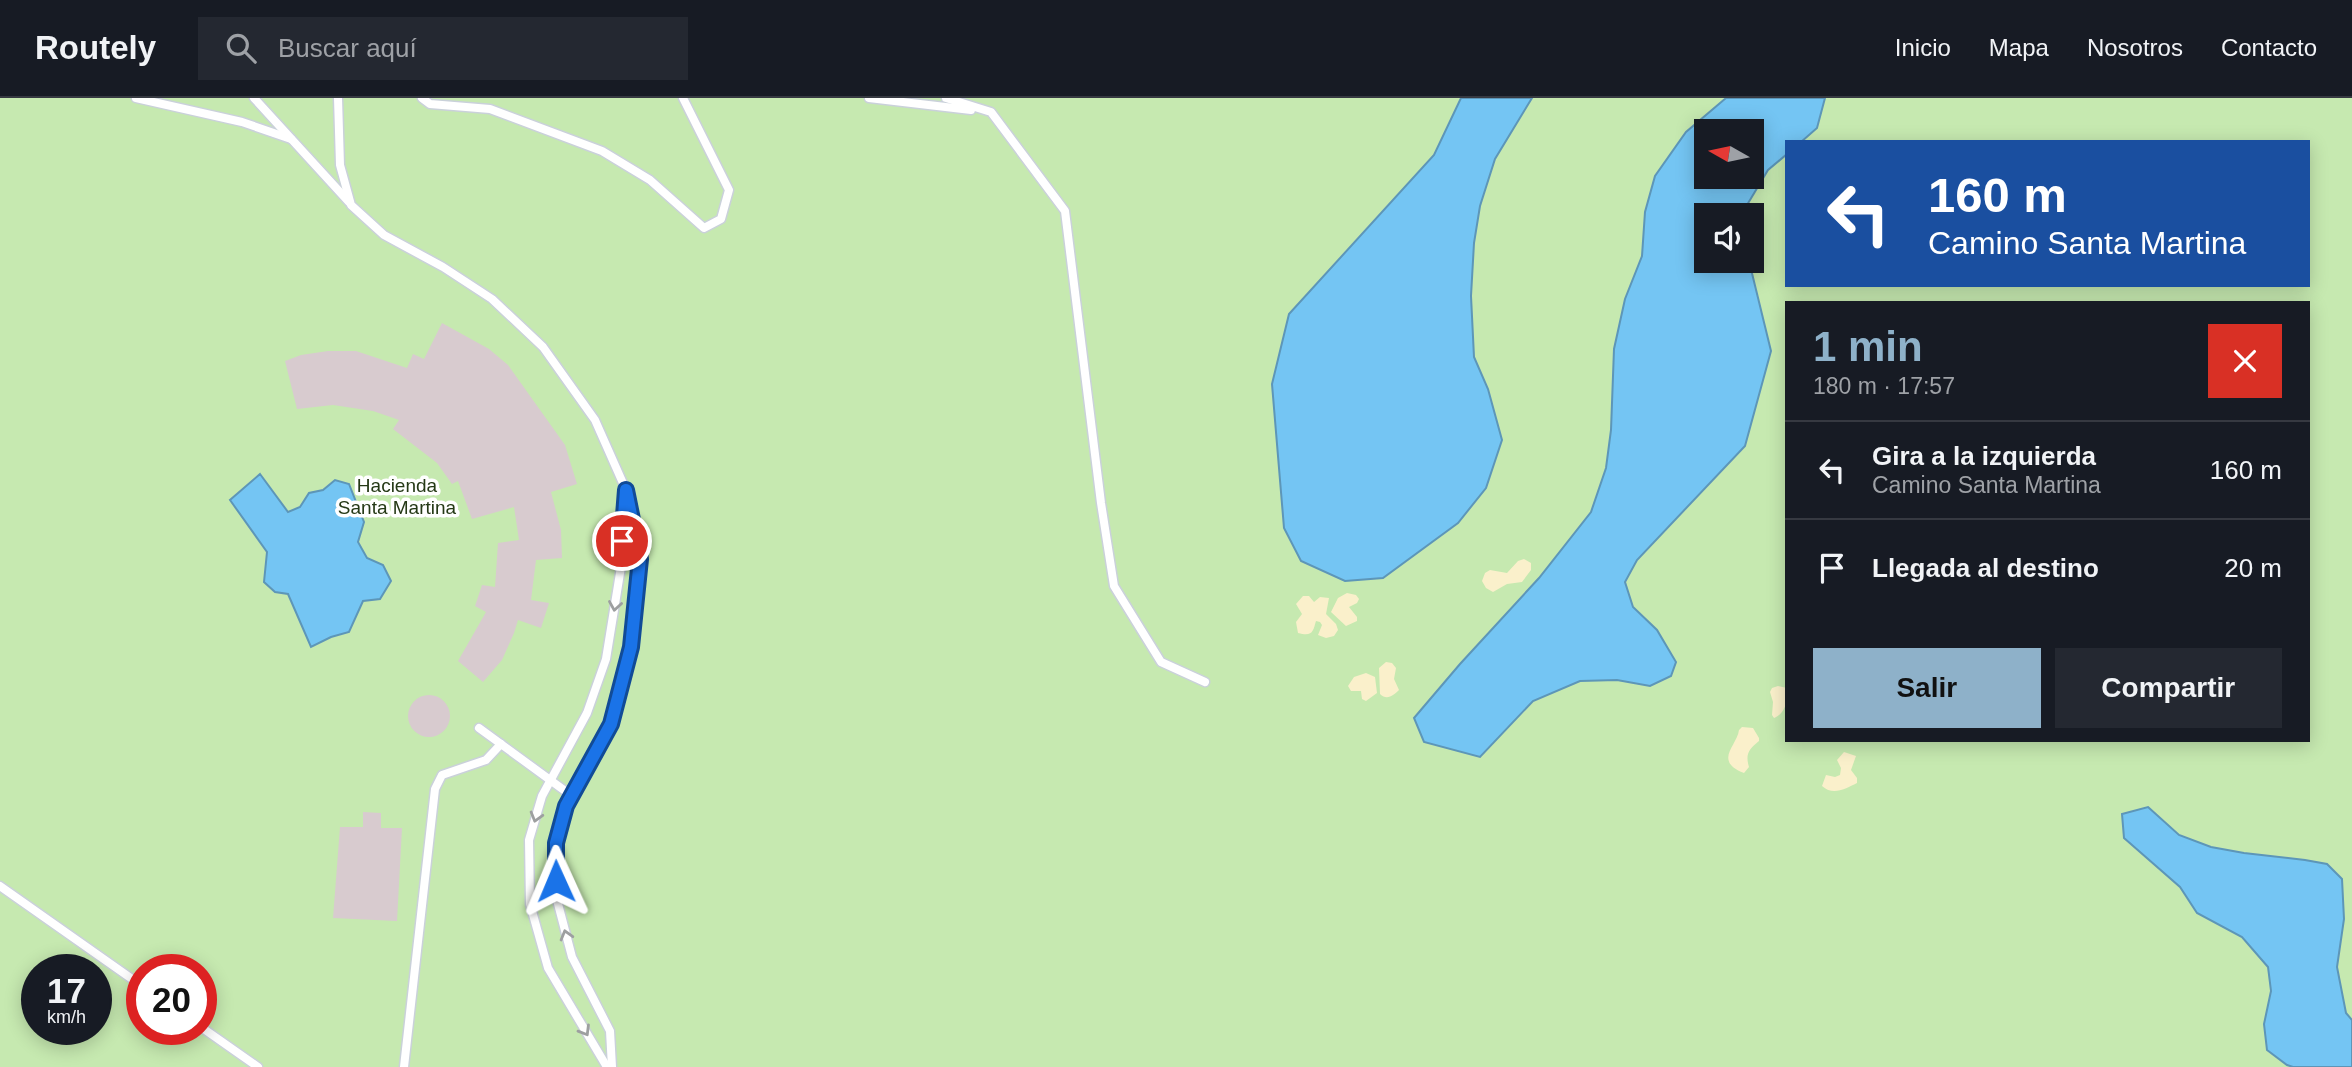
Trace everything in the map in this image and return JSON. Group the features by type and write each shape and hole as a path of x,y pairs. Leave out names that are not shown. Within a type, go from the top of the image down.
{"lane":[{"path":"136,98 242,122 292,139"},
{"path":"254,98 351,205 384,235 443,267 492,299 543,347 595,420 626,490 640,559 631,647 611,724 566,806 556,843 556,900 572,957 610,1031 612,1067"},
{"path":"338,98 340,165 351,205"},
{"path":"422,98 430,104 490,108 602,151 650,180 704,228 721,219 729,190 683,98"},
{"path":"869,98 991,112"},
{"path":"946,98 991,112 1065,211 1099,489 1114,586 1161,662 1205,682"},
{"path":"607,1067 548,968 530,904 529,840 542,796 587,713 607,659 621,567 626,490"},
{"path":"479,728 572,796"},
{"path":"404,1067 435,789 442,775 486,760 501,744"},
{"path":"0,886 126,975"},
{"path":"217,1038 258,1067"}],"green space":[{"path":"0,98 2352,98 2352,1067 0,1067"}],"sand":[{"path":"1524,559 1531,563 1531,570 1522,582 1507,584 1493,592 1486,588 1482,581 1485,573 1490,570 1507,573 1518,561"},
{"path":"1347,593 1356,595 1359,599 1349,607 1357,621 1346,626 1331,612 1338,598"},
{"path":"1303,596 1309,596 1314,602 1320,597 1329,598 1326,614 1336,624 1338,630 1334,636 1326,638 1318,635 1322,625 1316,621 1309,634 1298,633 1296,622 1302,614 1296,604"},
{"path":"1386,662 1392,663 1396,668 1394,679 1399,690 1388,697 1380,694 1379,668"},
{"path":"1366,673 1375,677 1377,693 1366,701 1362,699 1361,691 1351,691 1348,686 1354,677"},
{"path":"1772,688 1785,688 1784,709 1774,718 1770,692"},
{"path":"1742,727 1753,728 1759,738 1749,752 1749,767 1744,773 1735,768 1728,758"},
{"path":"1844,752 1856,756 1851,770 1857,783 1830,791 1822,786 1826,775 1840,775 1841,768 1837,760"}],"water":[{"path":"1461,98 1532,98 1495,159 1480,206 1474,243 1471,296 1474,357 1488,389 1502,440 1486,488 1458,523 1383,578 1345,581 1301,561 1284,528 1272,384 1289,314 1434,155"},
{"path":"1726,98 1825,98 1817,128 1803,140 1785,140 1785,156 1764,177 1764,119 1701,119"},
{"path":"1694,125 1694,189 1757,189 1748,203 1694,203 1694,273 1752,273 1771,351 1745,446 1637,560 1625,582 1633,607 1657,630 1676,662 1671,676 1650,686 1617,680 1580,681 1533,701 1480,757 1424,742 1414,718 1539,578 1591,512 1606,468 1611,430 1614,349 1625,299 1642,256 1645,212 1655,176 1686,132"},
{"name":"Hacienda Santa Martina","path":"260,474 288,512 300,507 309,493 323,490 335,480 349,484 364,522 358,542 367,558 383,565 391,581 380,599 363,601 349,632 311,647 288,594 275,592 264,582 267,552 230,500"},
{"path":"2148,807 2179,835 2211,847 2327,864 2342,879 2344,919 2337,967 2346,1013 2352,1020 2352,1067 2293,1067 2267,1050 2264,1024 2271,991 2268,967 2242,937 2197,913 2180,887 2124,838 2122,814"}],"building":[{"path":"442,323 489,349 508,365 565,445 577,484 551,492 561,530 562,558 536,560 531,600 549,603 541,628 518,620 502,660 483,682 458,661 486,612 475,606 482,585 495,587 498,543 519,540 514,507 472,519 458,481 452,484 437,463 393,429 399,420 373,411 333,405 297,409 285,361 301,355 328,351 356,351 407,368 413,354 424,359"},
{"path":"429,695 444,701 450,716 444,731 429,737 414,731 408,716 414,701"},
{"path":"363,812 381,813 381,828 402,828 397,921 333,918 340,827 363,827"}],"route":[{"path":"556,881 556,843 566,806 611,724 631,647 640,559 626,490 622,541"}]}
